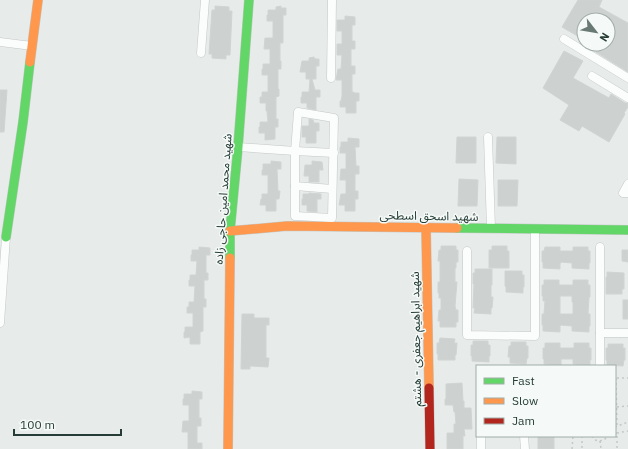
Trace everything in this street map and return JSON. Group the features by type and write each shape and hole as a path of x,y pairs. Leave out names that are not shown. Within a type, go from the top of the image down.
{"street":[{"path":"0,323 6,237 23,122 38,0"},
{"path":"201,53 205,0"},
{"name":"شهید محمد امین حاجی زاده","path":"228,449 230,232 250,0"},
{"path":"331,78 332,0"},
{"path":"564,39 628,78"},
{"path":"0,42 32,46"},
{"path":"592,76 627,96"},
{"path":"298,112 334,118 334,153 332,218 295,216 295,151 298,112"},
{"path":"488,138 491,228"},
{"path":"238,147 334,153"},
{"path":"628,184 623,193 628,194"},
{"path":"296,186 332,188"},
{"name":"شهید اسحق اسطحی","path":"230,232 287,226 628,230"},
{"name":"شهید ابراهیم جعفری - هشتم","path":"426,228 430,449"},
{"path":"467,252 467,335 535,336 535,229"},
{"path":"600,247 600,365"},
{"path":"600,333 628,333"},
{"path":"481,437 481,449"},
{"path":"524,437 525,449"}],"path":[{"path":"628,378 616,378 616,427 628,422"},
{"path":"617,407 628,406"},
{"path":"617,449 616,433 628,431"},
{"path":"572,437 572,449"},
{"path":"582,437 582,449"},
{"path":"593,437 595,440 600,441 606,437"},
{"path":"600,441 600,449"}],"building":[{"path":"578,0 602,0 599,7 608,12 576,12 576,35 562,27"},
{"path":"215,6 229,7 229,11 232,11 230,55 226,55 226,59 212,58 212,54 209,54 212,10 215,10"},
{"path":"281,6 281,8 286,8 286,15 283,15 283,43 280,43 281,69 278,69 279,96 276,97 276,119 278,119 278,127 275,127 275,139 265,140 265,133 259,133 259,127 260,122 268,122 267,111 266,103 260,103 260,97 262,97 262,92 268,92 268,75 262,75 262,69 263,64 270,64 270,49 264,49 265,38 273,38 273,21 267,21 267,15 268,10 276,10 276,7"},
{"path":"345,16 355,17 355,25 352,25 352,41 355,41 355,49 351,49 351,66 355,66 355,74 352,74 352,92 359,93 359,101 356,101 356,113 346,113 346,107 340,107 342,80 336,80 338,69 341,69 342,55 337,55 337,44 342,44 342,31 337,31 337,20 345,20"},
{"path":"616,16 628,23 628,72 596,52 616,52"},
{"path":"564,51 583,61 573,78 609,98 611,94 625,103 628,103 628,107 624,113 625,114 609,142 582,126 579,131 560,120 569,105 543,88"},
{"path":"314,57 315,59 319,59 319,66 316,66 316,79 312,79 315,90 320,90 320,97 316,97 316,110 307,108 307,103 301,103 302,92 309,92 310,79 306,79 306,72 300,72 302,61 309,61 309,58"},
{"path":"0,90 7,90 4,132 0,132"},
{"path":"309,119 313,120 314,123 319,123 319,131 316,131 316,143 306,143 306,137 302,137 302,126 309,126"},
{"path":"457,137 476,137 476,163 456,163"},
{"path":"497,137 516,137 516,164 496,163"},
{"path":"348,138 359,139 359,147 355,147 356,166 359,166 359,174 355,174 355,191 358,191 358,199 355,199 355,211 345,211 345,205 339,205 341,194 346,194 346,180 340,180 341,169 346,169 346,153 340,153 340,147 341,142 348,142"},
{"path":"271,161 281,162 281,169 277,169 278,191 280,191 279,199 276,199 276,211 266,211 266,205 260,205 262,194 268,194 268,175 262,175 262,170 263,164 271,164"},
{"path":"312,161 322,162 323,170 319,170 319,182 309,182 309,176 304,176 305,165 312,165"},
{"path":"459,179 478,180 477,206 458,206"},
{"path":"498,180 518,180 517,206 498,206"},
{"path":"303,194 321,194 321,199 317,199 317,212 307,211 307,205 302,205"},
{"path":"441,246 456,246 456,250 458,250 458,262 456,262 455,268 455,282 457,282 455,306 456,310 458,310 458,322 456,322 456,327 440,327 440,321 438,321 439,310 441,310 441,298 439,298 438,293 438,282 440,282 440,261 438,261"},
{"path":"492,246 507,246 507,251 509,251 509,268 489,268 489,250 492,250"},
{"path":"199,247 210,248 210,255 206,255 206,273 208,273 208,280 204,280 204,299 206,299 206,307 203,307 203,331 200,332 200,344 190,344 190,337 184,338 184,332 185,327 193,327 193,313 187,313 187,307 189,307 189,302 194,302 195,286 189,286 189,280 190,275 196,275 197,261 191,261 191,255 192,250 199,250"},
{"path":"545,247 560,247 560,251 573,251 573,247 588,247 588,251 590,251 589,269 572,268 572,263 561,262 560,269 543,268 542,251 544,251"},
{"path":"622,250 628,250 628,262 622,261"},
{"path":"475,269 492,269 491,297 493,297 491,314 474,313 473,273 475,273"},
{"path":"505,271 522,271 522,275 524,275 523,293 506,292"},
{"path":"607,272 624,273 624,289 622,289 622,294 606,294"},
{"path":"544,280 559,280 559,285 573,285 573,280 588,280 588,285 590,285 588,314 590,314 589,332 572,331 572,326 561,325 560,332 543,331 542,314 544,314 545,301 543,301 542,296 542,285 544,285","holes":["560,296 572,296 573,314 560,314"]},
{"path":"623,300 628,300 628,319 623,319"},
{"path":"242,314 254,314 254,318 269,318 269,325 266,325 266,358 269,358 268,367 250,366 250,369 241,369"},
{"path":"440,338 455,339 454,343 457,343 455,360 438,360 437,343 439,343"},
{"path":"473,341 488,341 488,345 490,345 489,362 472,361 471,345 473,345"},
{"path":"511,342 526,342 526,346 528,346 528,358 526,364 510,363 510,357 508,357"},
{"path":"545,343 560,343 560,348 574,348 574,343 589,343 589,348 591,348 590,365 573,364 573,359 561,359 561,365 544,364 543,348 545,348"},
{"path":"608,344 623,344 623,348 625,348 625,360 623,366 607,365 606,348 608,348"},
{"path":"462,383 464,408 471,408 472,429 464,429 465,436 463,436 463,449 447,449 447,433 454,433 454,424 456,424 453,405 445,405 446,384"},
{"path":"192,391 202,392 202,399 199,399 199,418 201,418 201,426 197,426 197,443 202,443 202,449 188,449 188,432 182,432 183,421 189,421 189,405 183,405 184,394 192,394"},
{"path":"538,437 554,437 554,449 538,449"}],"traffic: fast":[{"path":"230,258 230,231 249,0"},
{"path":"6,237 23,122 30,62"},
{"path":"457,228 628,230"}],"traffic: slow":[{"path":"30,62 38,0"},
{"path":"230,231 287,226 457,228"},
{"path":"426,228 429,388"},
{"path":"228,449 230,258"}],"traffic: jam":[{"path":"429,388 430,449"}]}
